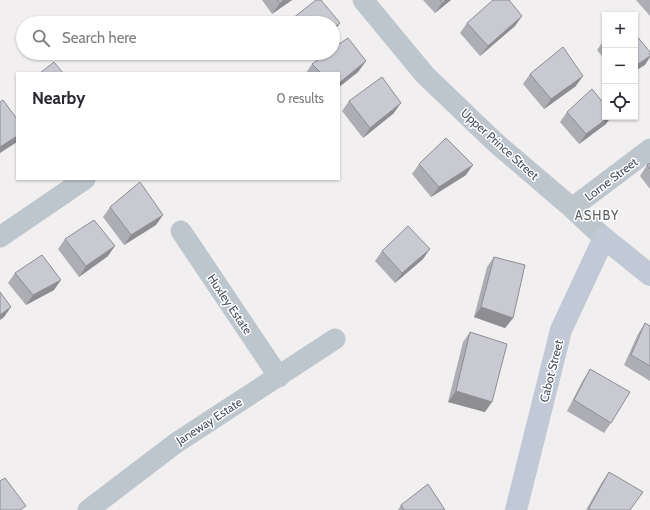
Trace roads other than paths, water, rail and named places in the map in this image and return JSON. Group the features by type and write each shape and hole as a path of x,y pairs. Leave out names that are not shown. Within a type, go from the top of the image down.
{"street":[{"name":"Upper Prince Street","path":"363,0 425,75 496,143 572,208 604,238 650,275"},
{"name":"Lorne Street","path":"572,208 650,149"},
{"path":"0,237 84,180"},
{"name":"Huxley Estate","path":"181,232 279,376"},
{"name":"Cabot Street","path":"516,510 561,330 604,238"},
{"name":"Janeway Estate","path":"88,510 176,443 335,339"}],"district":[{"name":"ASHBY","path":"597,215"}]}
